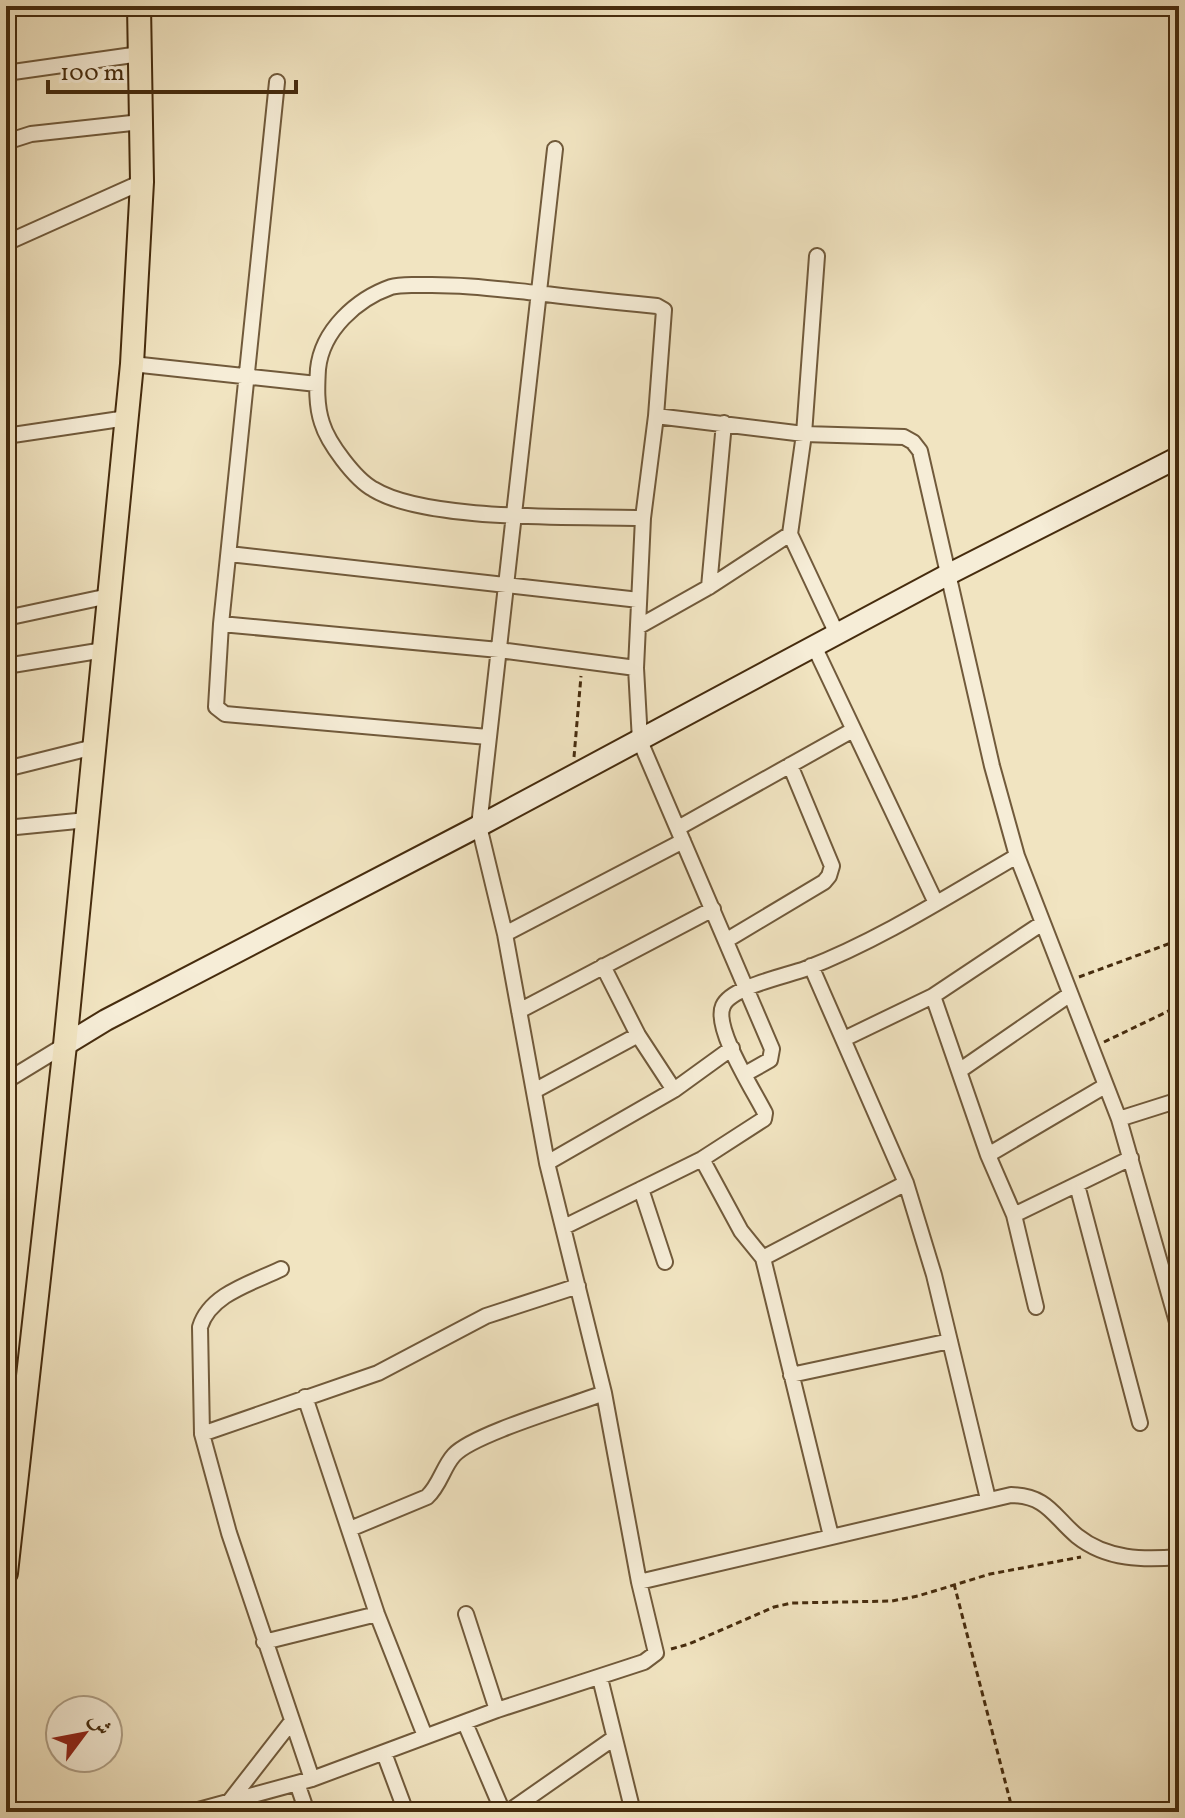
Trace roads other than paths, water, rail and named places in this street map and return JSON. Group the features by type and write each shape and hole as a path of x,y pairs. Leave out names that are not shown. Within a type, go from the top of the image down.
{"main road":[{"path":"6,1573 65,1045 132,364 142,182 139,6"}],"street":[{"path":"6,73 140,54"},
{"path":"277,82 214,702 225,714 488,737"},
{"path":"6,142 31,134 141,122"},
{"path":"191,1812 304,1781 497,1710 644,1662 656,1653 639,1582 604,1393 547,1163 505,934 479,826 555,149"},
{"path":"6,243 142,182"},
{"path":"817,256 804,434 790,534 837,634"},
{"path":"643,518 513,514 400,502 371,489 352,471 322,423 317,384 320,357 338,323 359,303 394,286 458,285 657,306 664,310 656,416 643,518 636,668 640,741 773,1054 770,1060 745,1074"},
{"path":"132,364 317,384"},
{"path":"656,416 804,434 904,437 913,442 925,464 947,575 992,766 1017,856 1066,989 1119,1119 1179,1329"},
{"path":"6,436 127,418"},
{"path":"709,587 724,423"},
{"path":"6,1081 106,1020 572,777 947,575 1179,457"},
{"path":"638,627 709,587 790,534"},
{"path":"229,554 639,600"},
{"path":"6,618 109,596"},
{"path":"221,624 499,650 636,668"},
{"path":"814,646 936,903"},
{"path":"6,666 104,650"},
{"path":"505,934 681,835 790,765 853,730"},
{"path":"6,769 94,747"},
{"path":"727,940 824,882 832,871 790,765"},
{"path":"6,828 87,820"},
{"path":"564,1227 702,1159 761,1123 765,1116 722,1022 721,1012 728,999 746,988 851,949 1017,856"},
{"path":"519,1011 713,909"},
{"path":"844,1039 933,996 1041,924"},
{"path":"603,966 638,1035 674,1090"},
{"path":"811,966 906,1183 920,1224 988,1499"},
{"path":"959,1071 1066,989"},
{"path":"933,996 988,1155 1014,1215 1036,1307"},
{"path":"534,1091 638,1035"},
{"path":"547,1163 674,1090 732,1048"},
{"path":"988,1155 1105,1086"},
{"path":"1119,1119 1179,1100"},
{"path":"1014,1215 1131,1158"},
{"path":"702,1159 741,1231 763,1258 831,1536"},
{"path":"763,1258 906,1183"},
{"path":"1077,1185 1140,1423"},
{"path":"641,1189 665,1262"},
{"path":"281,1269 218,1300 204,1316 200,1327 202,1434 218,1497 292,1721 307,1812"},
{"path":"202,1434 378,1373 486,1316 578,1286"},
{"path":"791,1375 950,1341"},
{"path":"350,1529 427,1497 454,1454 464,1447 604,1393"},
{"path":"305,1397 377,1614 425,1736"},
{"path":"639,1582 1011,1495 1038,1499 1078,1536 1106,1553 1151,1560 1179,1557"},
{"path":"264,1642 377,1614"},
{"path":"466,1614 497,1710"},
{"path":"600,1678 633,1812"},
{"path":"229,1802 292,1721"},
{"path":"465,1723 505,1812 614,1738"},
{"path":"384,1753 406,1812"}]}
